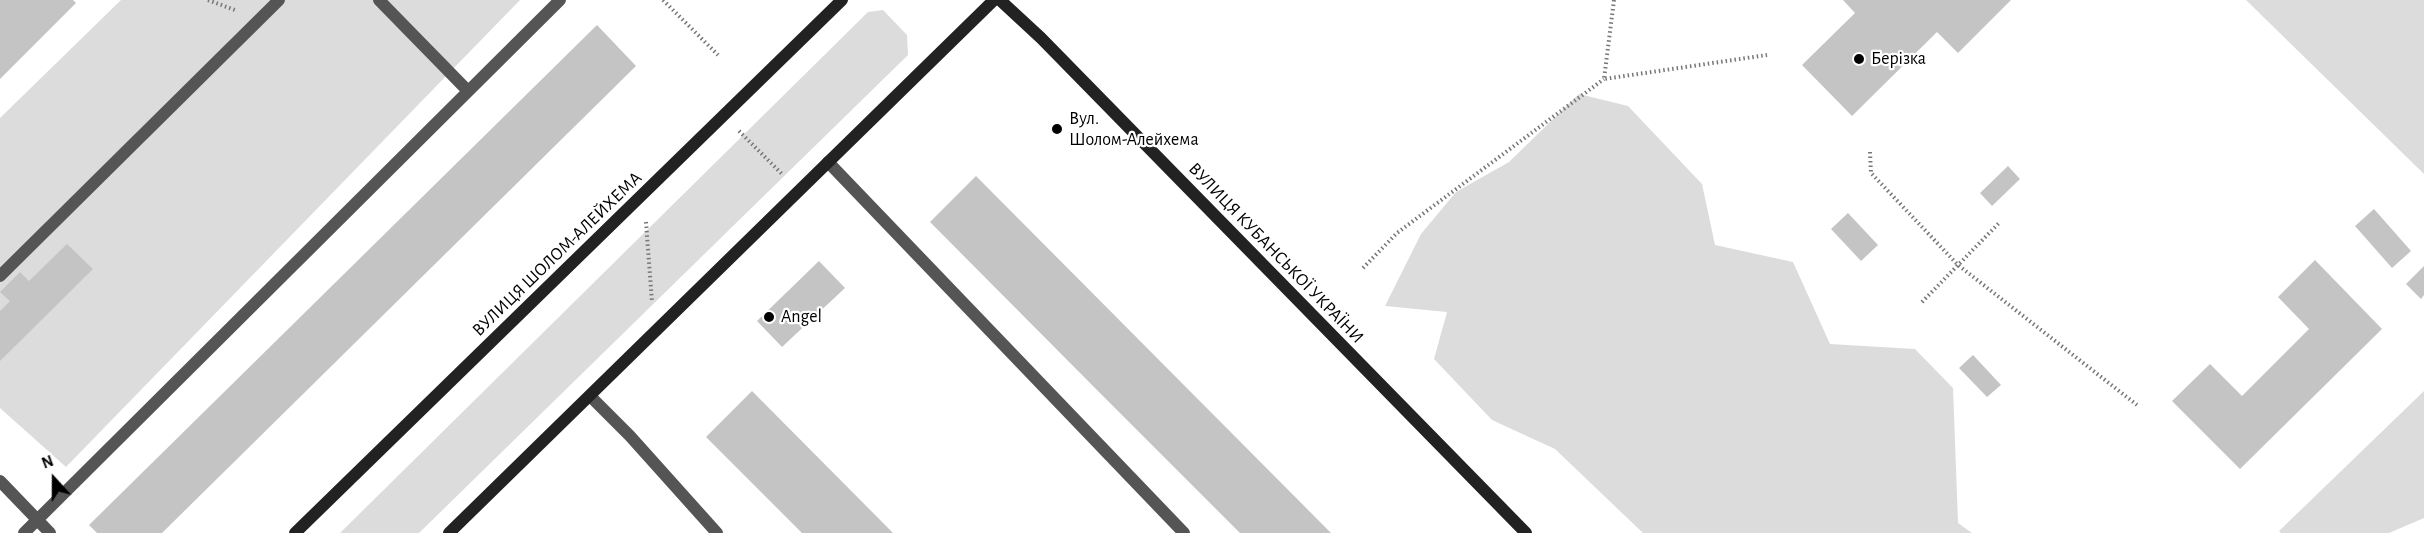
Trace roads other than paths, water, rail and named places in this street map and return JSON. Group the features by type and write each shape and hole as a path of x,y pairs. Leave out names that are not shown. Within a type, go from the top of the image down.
{"street":[{"name":"ВУЛИЦЯ ШОЛОМ-АЛЕЙХЕМА","path":"295,533 842,0"},
{"path":"449,533 994,0"},
{"name":"ВУЛИЦЯ КУБАНСЬКОЇ УКРАЇНИ","path":"1000,0 1041,38 1526,533"}],"lane":[{"path":"0,276 279,0"},
{"path":"379,0 468,91"},
{"path":"24,533 560,0"},
{"path":"828,162 1184,533"},
{"path":"590,396 630,436 717,533"},
{"path":"0,481 50,533"}],"place":[{"name":"Берізка","path":"1859,59"},
{"name":"Вул. Шолом-Алейхема","path":"1057,129"},
{"name":"Angel","path":"769,317"}]}
